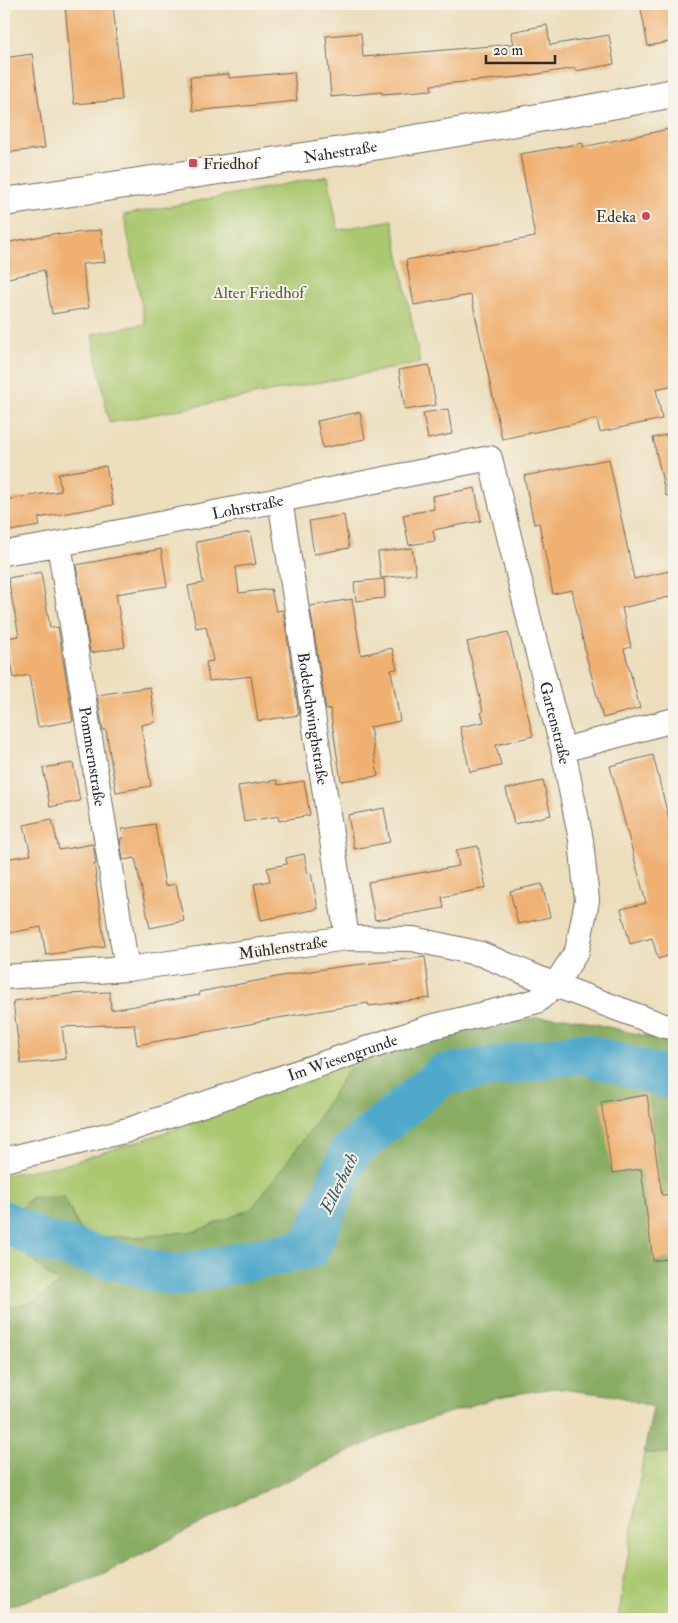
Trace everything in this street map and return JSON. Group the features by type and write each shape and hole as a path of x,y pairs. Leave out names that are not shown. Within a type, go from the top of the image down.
{"street":[{"name":"Nahestraße","path":"4,202 274,162 585,110 674,93"},
{"name":"Lohrstraße","path":"4,553 59,544 280,498 490,458"},
{"name":"Gartenstraße","path":"490,458 563,750 581,840 587,901 577,951 555,985"},
{"name":"Bodelschwinghstraße","path":"280,498 347,938"},
{"name":"Pommernstraße","path":"59,544 127,969"},
{"path":"563,750 674,720"},
{"name":"Mühlenstraße","path":"4,976 127,969 347,938 413,939 481,954 555,985"},
{"path":"555,985 664,1026 674,1027"},
{"name":"Im Wiesengrunde","path":"4,1160 128,1130 427,1028 537,1001 555,985"}],"green space":[{"name":"Alter Friedhof","path":"328,176 338,230 392,220 420,363 109,423 92,334 145,324 124,215"},
{"path":"566,1017 642,1035 674,1040 674,1453 644,1453 653,1407 616,1396 553,1388 498,1397 398,1429 258,1494 98,1577 4,1608 4,1308 34,1301 60,1284 19,1248 13,1217 31,1197 64,1197 84,1237 141,1237 197,1231 251,1209 311,1130 346,1073 379,1046 481,1026 535,1018"},
{"path":"365,1048 346,1073 311,1130 252,1209 197,1231 141,1237 83,1237 64,1197 19,1247 35,1264 60,1283 34,1301 4,1308 4,1175 67,1164 207,1119"},
{"path":"644,1453 674,1453 674,1619 618,1619"}],"building":[{"path":"65,4 113,4 122,100 74,104"},
{"path":"640,4 674,4 674,41 648,46"},
{"path":"547,25 550,45 609,35 614,64 576,71 575,68 519,77 431,85 432,90 331,97 326,36 361,33 363,57 514,44 511,32"},
{"path":"32,54 45,148 4,153 4,58"},
{"path":"294,72 297,101 193,111 190,77 229,74 229,78"},
{"path":"674,128 674,385 656,389 662,419 600,432 597,419 502,439 471,295 414,305 406,260 535,237 520,154 583,143 583,147"},
{"path":"101,230 105,262 82,264 89,308 52,314 44,270 4,279 4,243 58,233 58,235"},
{"path":"429,365 436,405 405,410 399,370"},
{"path":"448,409 452,434 428,439 423,413"},
{"path":"360,412 365,439 323,448 317,421"},
{"path":"674,433 674,495 666,496 653,438"},
{"path":"609,459 634,579 674,570 674,596 622,608 631,647 624,649 640,708 603,718 587,659 572,590 553,594 539,523 534,524 524,476"},
{"path":"106,466 113,505 38,518 40,526 4,532 4,500 61,491 58,474"},
{"path":"475,488 481,521 433,530 435,541 409,545 403,515 434,509 432,496"},
{"path":"344,515 349,548 314,554 309,521"},
{"path":"250,532 256,564 236,567 239,593 271,589 276,611 283,610 299,715 258,721 251,676 209,681 206,662 213,661 206,626 196,628 188,586 203,583 196,542"},
{"path":"412,548 416,574 381,578 378,552"},
{"path":"161,549 167,586 116,594 125,647 90,653 76,565"},
{"path":"41,572 50,628 58,627 73,721 38,727 29,675 14,678 7,638 19,636 8,578"},
{"path":"384,579 385,598 356,601 354,582"},
{"path":"352,599 361,655 392,648 397,669 391,670 400,721 370,727 378,776 341,781 330,709 326,710 310,606"},
{"path":"508,632 533,736 496,745 501,766 470,772 460,727 484,722 467,642"},
{"path":"150,687 155,722 141,725 151,786 116,792 106,730 103,730 97,695"},
{"path":"653,755 670,824 674,823 674,954 658,959 652,938 630,944 621,909 646,903 610,766"},
{"path":"73,763 80,801 50,807 43,768"},
{"path":"277,780 278,785 304,781 310,815 279,821 278,816 244,822 238,786"},
{"path":"543,781 551,815 514,824 506,789"},
{"path":"384,808 390,842 354,849 348,815"},
{"path":"52,819 59,850 93,844 96,883 105,946 46,955 41,927 4,934 4,859 31,855 24,825"},
{"path":"155,824 165,886 176,884 184,921 150,928 135,858 123,860 120,839 123,838 122,829"},
{"path":"478,846 486,888 442,897 444,908 375,920 368,882 459,866 456,850"},
{"path":"304,854 308,874 311,873 318,909 261,920 254,884 270,881 267,868 287,864 286,858"},
{"path":"542,884 550,917 518,924 510,891"},
{"path":"425,957 430,998 369,1006 368,1003 260,1021 137,1045 134,1024 62,1027 66,1059 21,1064 13,1001 68,994 110,992 111,1010 200,995 199,992 292,974"},
{"path":"647,1095 662,1195 674,1194 674,1258 653,1261 641,1169 612,1173 601,1102"}],"waterway":[{"name":"Ellerbach","path":"4,1221 40,1240 174,1276 310,1248 350,1152 442,1075 581,1053 674,1080"}],"place":[{"name":"Friedhof","path":"193,163"},
{"name":"Edeka","path":"646,216"}]}
